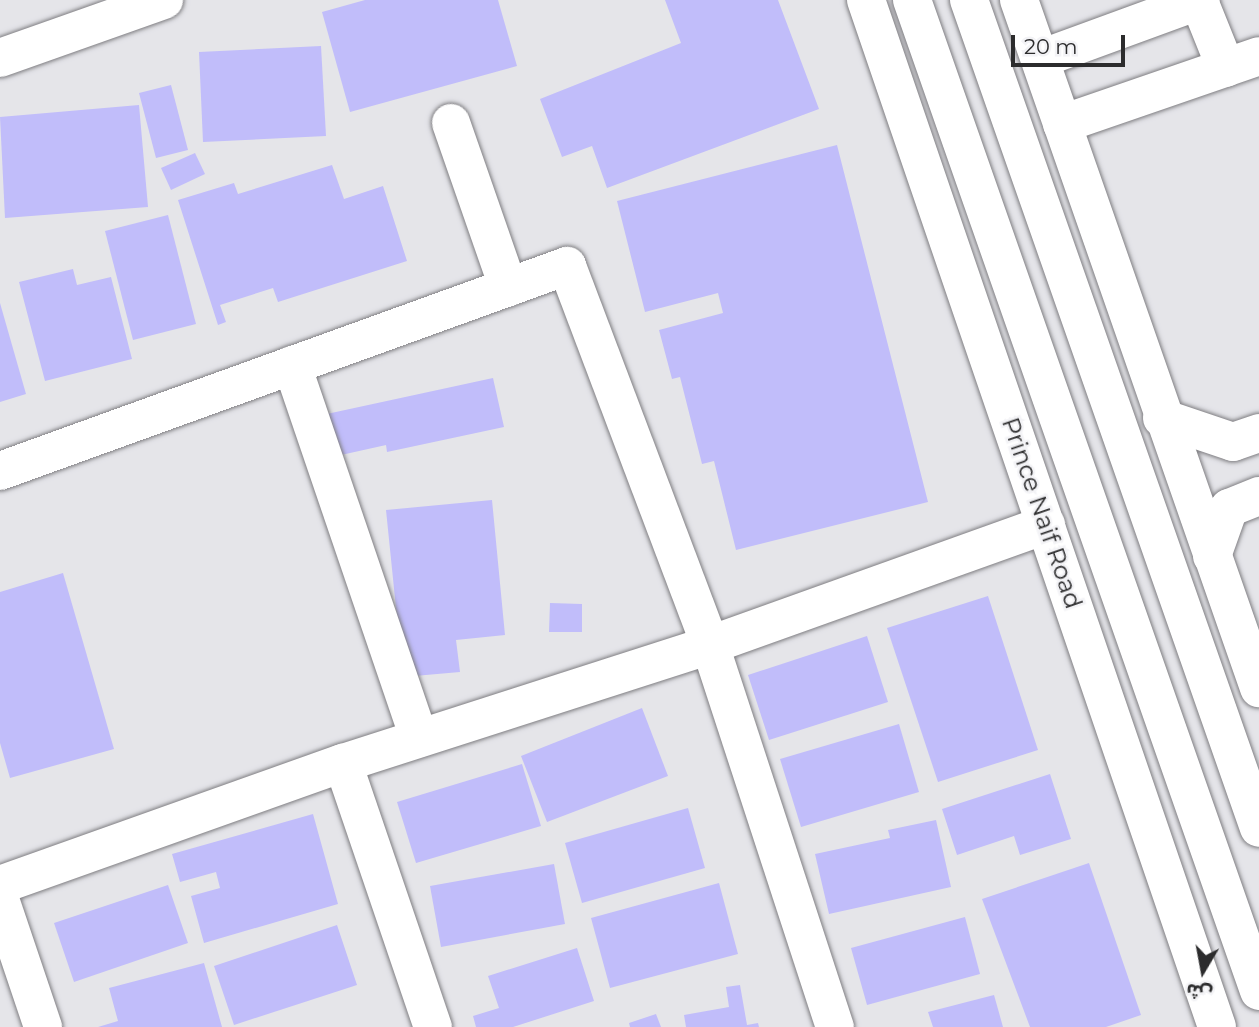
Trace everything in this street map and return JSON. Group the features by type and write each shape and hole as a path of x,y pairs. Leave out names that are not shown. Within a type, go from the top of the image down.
{"street":[{"path":"0,58 164,0"},
{"name":"Prince Naif Road","path":"866,0 1217,1027"},
{"name":"Prince Naif Road","path":"912,0 1259,991"},
{"path":"969,0 1259,828"},
{"path":"1019,0 1162,418 1259,688"},
{"path":"1040,58 1200,0 1242,62 1062,124"},
{"path":"451,123 508,287"},
{"path":"0,471 567,266 710,645 835,1027"},
{"path":"292,365 419,738"},
{"path":"1162,418 1233,442 1259,433"},
{"path":"1212,556 1229,508 1259,496"},
{"path":"0,886 343,763 710,645 1046,525"},
{"path":"343,763 433,1027"},
{"path":"0,899 43,1027"}],"building":[{"path":"365,0 498,0 517,66 350,112 322,12"},
{"path":"665,0 778,0 819,109 607,188 592,146 562,157 540,99 681,43"},
{"path":"321,46 326,136 203,142 199,52"},
{"path":"171,85 188,150 156,158 139,93"},
{"path":"139,105 148,207 5,218 0,117"},
{"path":"837,145 928,502 736,550 714,461 702,464 680,377 672,379 659,330 723,313 718,293 645,312 617,201"},
{"path":"195,153 205,174 171,190 161,168"},
{"path":"332,165 344,199 383,186 407,261 278,302 273,288 220,305 226,322 218,325 178,200 234,183 238,194"},
{"path":"168,215 196,324 133,340 105,231"},
{"path":"73,269 77,285 111,277 132,359 45,381 19,282"},
{"path":"0,303 26,394 0,402"},
{"path":"493,378 504,427 387,452 386,445 332,457 322,415"},
{"path":"492,500 505,635 456,640 460,672 403,677 386,510"},
{"path":"63,573 114,749 10,778 0,743 0,592"},
{"path":"988,596 1038,750 938,782 887,628"},
{"path":"550,603 582,604 582,632 549,632"},
{"path":"867,636 888,702 769,740 748,675"},
{"path":"642,708 668,776 547,822 521,756"},
{"path":"899,724 919,792 801,827 780,759"},
{"path":"522,764 541,826 416,863 397,802"},
{"path":"1050,774 1071,839 1020,855 1014,836 957,855 942,809"},
{"path":"688,808 705,868 582,903 565,843"},
{"path":"313,814 338,904 204,943 191,896 220,888 216,872 180,882 172,854"},
{"path":"936,820 951,887 829,914 815,854 890,838 888,830"},
{"path":"1089,863 1141,1015 1106,1027 1030,1027 982,899"},
{"path":"554,864 565,924 441,947 430,886"},
{"path":"719,883 738,954 610,988 591,918"},
{"path":"168,885 188,943 74,982 54,923"},
{"path":"965,917 980,974 867,1005 851,948"},
{"path":"337,925 357,985 234,1025 214,966"},
{"path":"577,948 594,1001 513,1027 476,1027 473,1016 499,1008 488,976"},
{"path":"204,963 222,1027 98,1027 118,1021 109,988"},
{"path":"740,985 747,1025 758,1023 759,1027 686,1027 684,1015 729,1007 726,987"},
{"path":"994,995 1003,1027 933,1027 928,1012"},
{"path":"656,1014 661,1027 630,1027 629,1023"}]}
